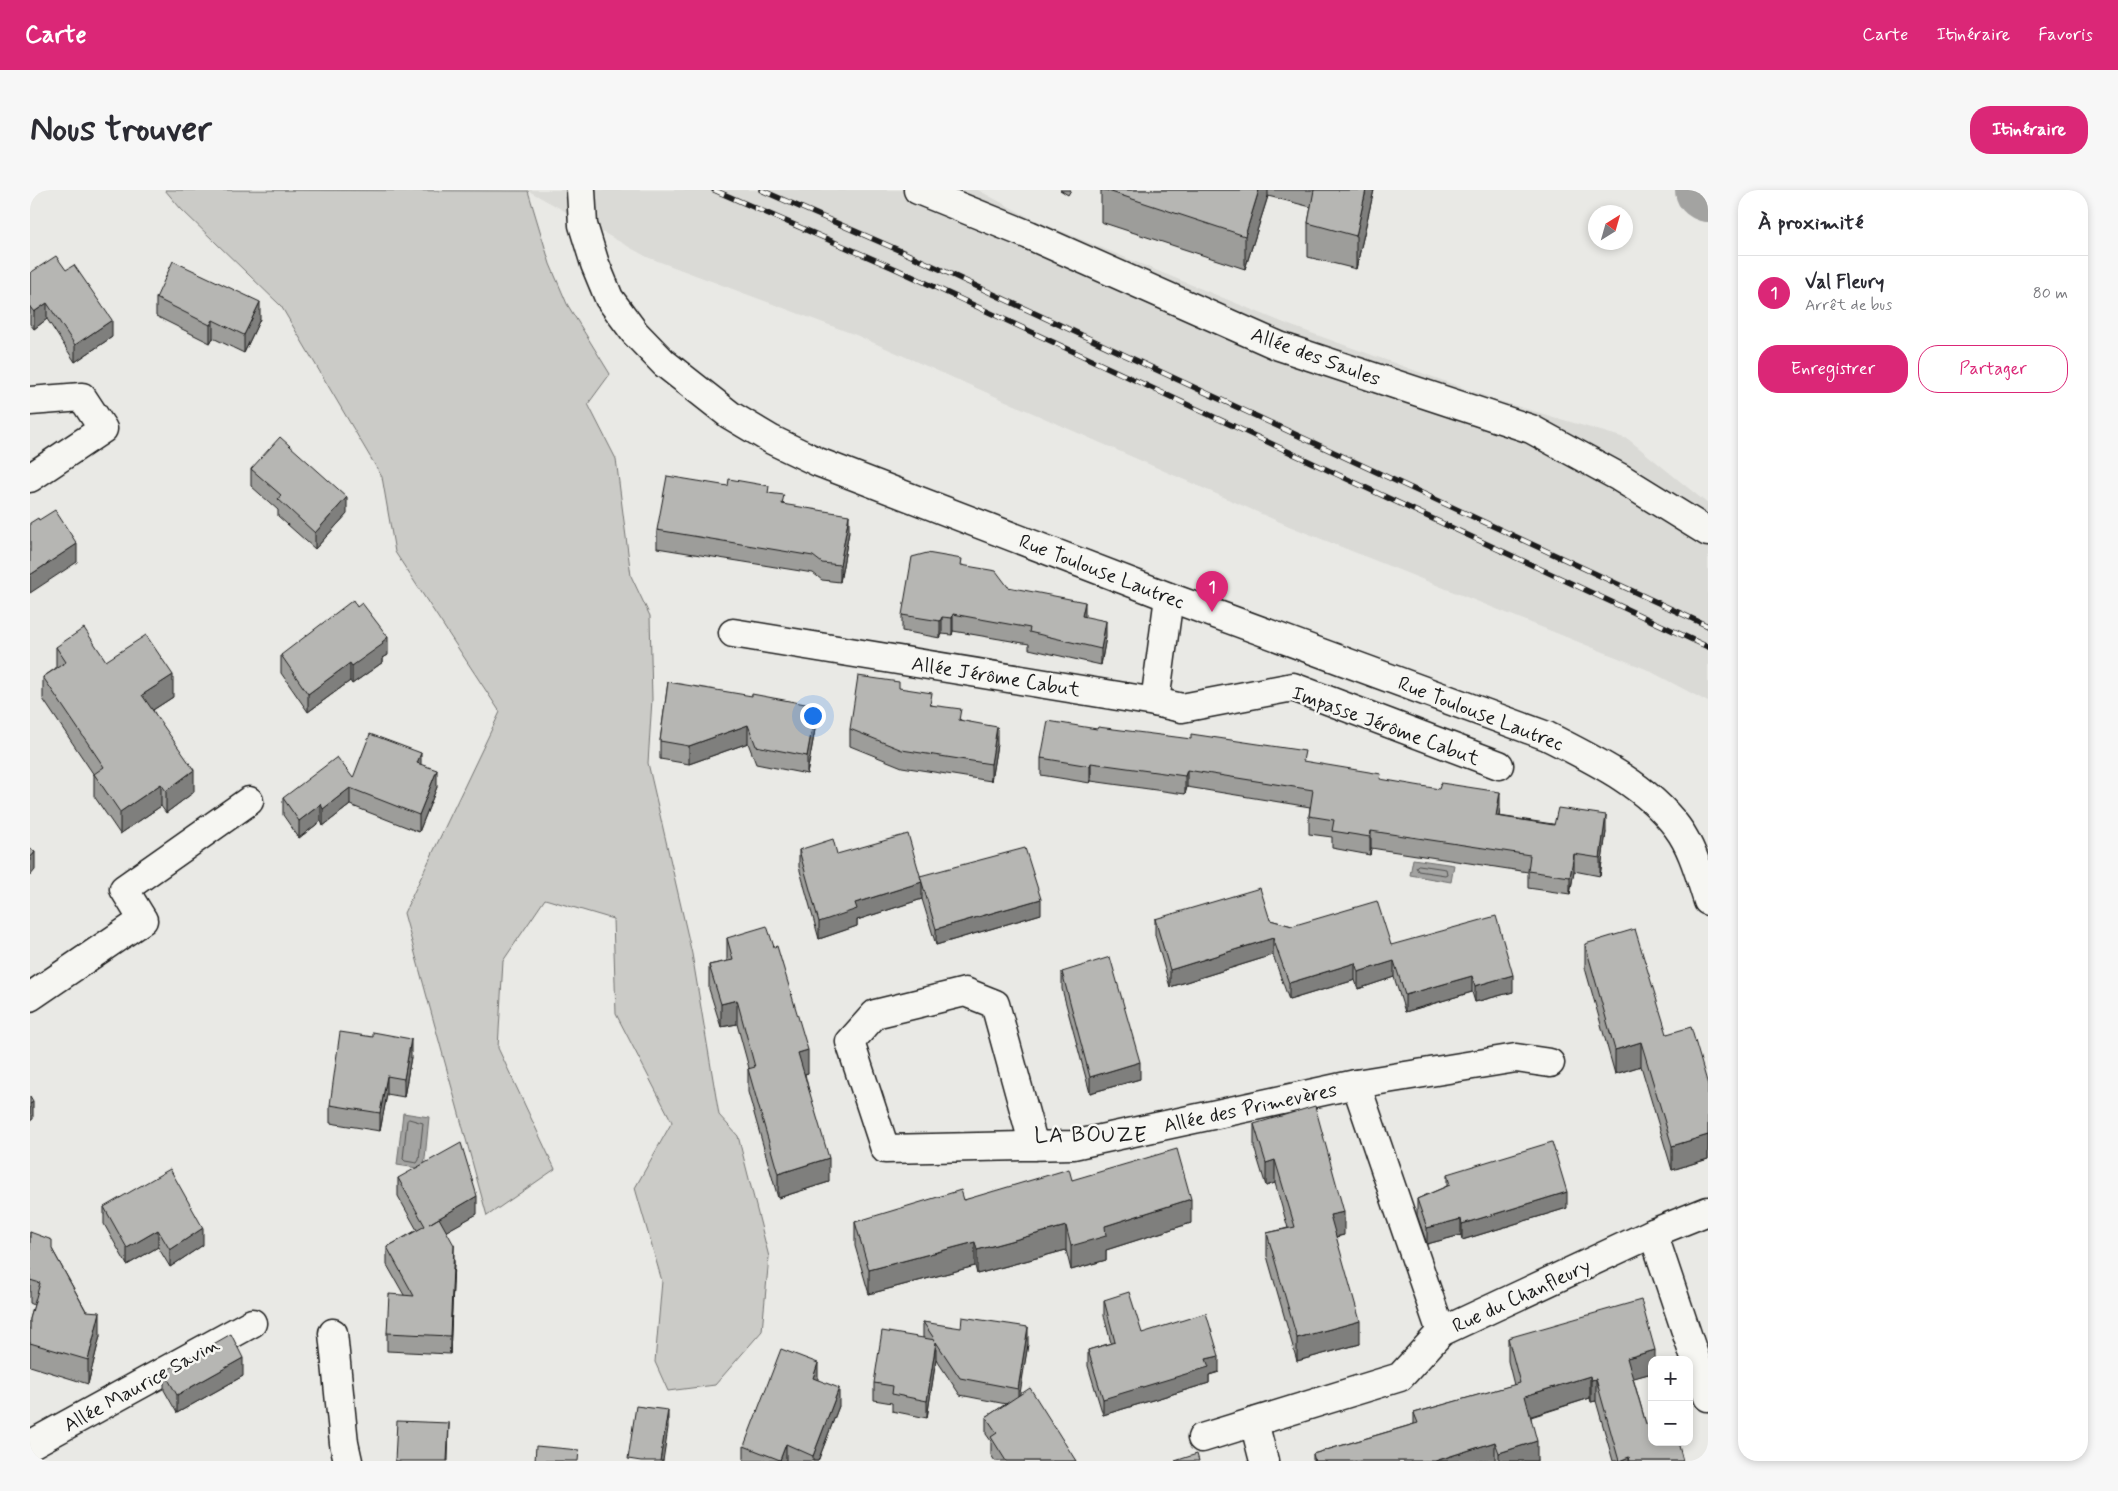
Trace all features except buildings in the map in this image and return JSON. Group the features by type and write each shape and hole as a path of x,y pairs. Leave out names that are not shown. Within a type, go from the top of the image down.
{"street":[{"name":"Rue Toulouse Lautrec","path":"581,190 583,225 595,264 609,298 635,333 664,363 730,415 772,440 818,462 1169,597 1547,736 1601,764 1648,795 1678,828 1697,866 1708,901"},
{"name":"Allée des Saules","path":"918,190 1029,235 1280,346 1531,429 1619,477 1708,532"},
{"path":"30,401 82,398 103,429 30,478"},
{"path":"1155,702 1169,597"},
{"name":"Allée Jérôme Cabut","path":"733,633 1155,702"},
{"name":"Impasse Jérôme Cabut","path":"1155,702 1182,708 1293,687 1499,765"},
{"path":"30,997 143,920 124,889 249,800"},
{"name":"Allée des Primevères","path":"1034,1146 995,1004 966,992 875,1014 850,1042 885,1149 1034,1146 1073,1145 1356,1084 1441,1332"},
{"path":"1356,1084 1516,1058 1550,1063"},
{"name":"Rue du Chanfleury","path":"1202,1438 1400,1377 1441,1332 1653,1233 1708,1211"},
{"path":"1653,1233 1708,1397"},
{"name":"Allée Maurice Savin","path":"30,1444 252,1323"},
{"path":"333,1333 344,1444 348,1461"},
{"path":"1254,1422 1264,1461"}],"shaded area":[{"path":"165,190 528,191 550,264 567,304 610,374 588,404 616,459 631,576 650,616 652,699 648,763 692,954 719,1115 738,1136 769,1257 762,1331 715,1385 668,1391 655,1362 662,1281 635,1188 672,1122 616,1014 613,919 545,899 503,961 498,1048 555,1169 487,1216 404,913 500,712 395,552 382,477 281,306 181,209"},
{"path":"527,190 978,190 1034,220 1289,325 1499,401 1628,439 1708,504 1708,702 1646,669 1289,526 856,335 647,257"}],"water":[{"path":"1413,859 1454,865 1451,882 1410,875"},
{"path":"403,1113 429,1117 424,1169 397,1165"}],"railway":[{"path":"714,190 896,269 1708,647"},
{"path":"761,190 903,252 1708,626"}],"place":[{"name":"Val Fleury","path":"1212,612"}],"district":[{"name":"LA BOUZE","path":"1091,1134"}]}
